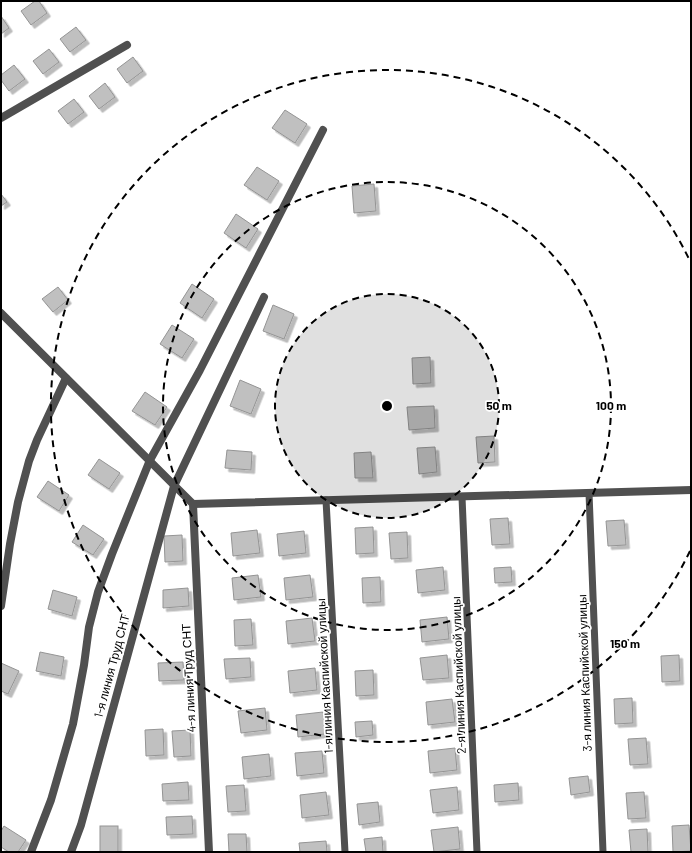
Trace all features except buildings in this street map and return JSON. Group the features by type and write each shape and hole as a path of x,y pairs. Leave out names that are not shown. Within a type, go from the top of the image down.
{"street":[{"path":"1,118 127,46"},
{"path":"31,852 51,800 73,724 84,665 89,627 98,592 150,460 200,370 324,130"},
{"name":"1-я линия Труд СНТ","path":"71,852 81,825 110,722 174,486 264,297"},
{"path":"1,313 193,504 691,490"},
{"path":"1,606 18,502 29,461 37,440 66,378"},
{"name":"4-я линия Труд СНТ","path":"193,504 208,852"}],"lane":[{"name":"3-я линия Каспийской улицы","path":"589,493 603,852"},
{"name":"2-я линия Каспийской улицы","path":"462,497 477,852"},
{"name":"1-я линия Каспийской улицы","path":"326,500 345,852"},
{"path":"76,839 76,852"}]}
